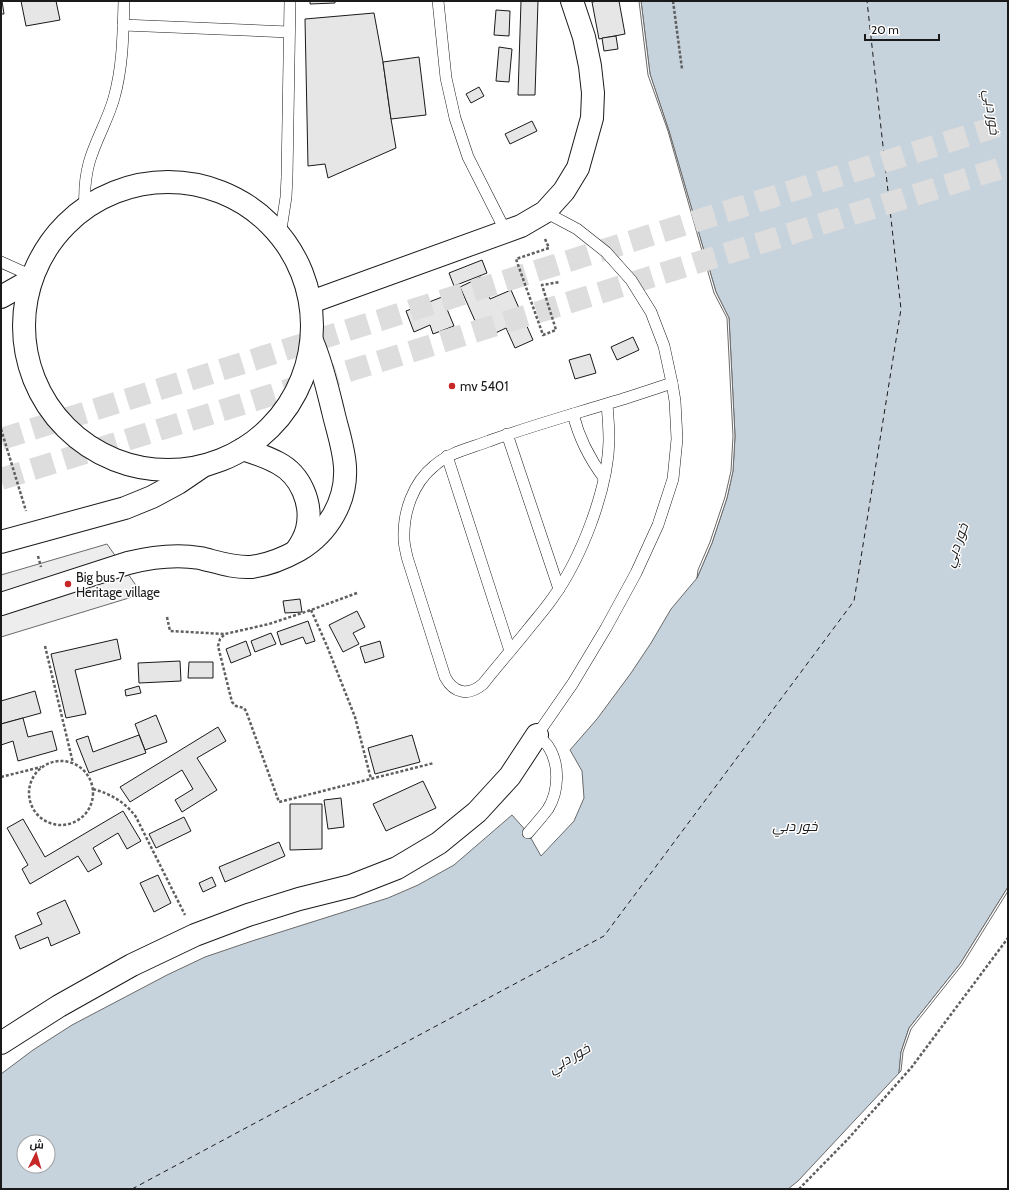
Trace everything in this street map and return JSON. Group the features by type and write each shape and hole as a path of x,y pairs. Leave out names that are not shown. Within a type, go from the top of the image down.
{"main road":[{"path":"311,302 521,226 540,215 564,192 578,168 592,118 593,93 590,66 584,37 572,1"},
{"path":"166,182 209,188 236,200 265,220 280,236 289,248 303,274 311,302 313,322 312,341 308,363 301,384 291,403 277,421 262,436 244,449 224,459 203,466 181,470 159,470 137,467 116,461 78,439 61,424 48,407 37,387 29,367 24,345 23,323 25,301 41,256 53,238 68,222 85,208 103,197 124,189 145,184 166,182"},
{"path":"1,297 32,278"},
{"path":"1,604 146,558 182,556 200,558 233,566 250,567 281,560 315,539 330,522 340,501 345,479 344,456 325,377 312,341"},
{"path":"244,449 279,463 290,471 298,480 308,504 309,517 303,541 296,552"},
{"path":"1,542 125,508 178,483 203,466"},
{"path":"1,1043 59,1006 132,965 195,935 248,915 299,899 351,886 397,868 439,843 477,812 510,776 537,735"}],"lane":[{"path":"85,208 84,193 89,162 113,99 119,76 124,1"},
{"path":"280,236 286,197 287,177 290,1"},
{"path":"438,1 446,78 455,118 468,157 506,232"},
{"path":"123,25 289,32"},
{"path":"528,833 548,808 555,793 557,777 554,761 548,746 537,735 573,683 606,628 636,573 658,525 673,479 677,439 675,400 672,383 664,346 651,312 631,280 606,252 577,229 540,215"},
{"path":"1,262 32,278"},
{"path":"607,404 609,441 604,478 596,507 574,563 552,599 483,684 477,690 461,692 448,684 445,677 404,540 404,524 407,507 423,478 434,466 447,456 507,434 672,383"},
{"path":"573,414 584,447 604,478"},
{"path":"507,434 559,589"},
{"path":"447,456 510,651"}],"path":[{"path":"673,1 682,69"},
{"path":"540,215 549,248 516,259 543,335 556,330 542,285 560,282"},
{"path":"167,617 170,631 226,634 269,624 358,593"},
{"path":"311,610 355,717 371,779"},
{"path":"226,634 220,639 218,646 232,702 236,706 244,708 246,711 279,802 434,762"},
{"path":"45,646 73,763"},
{"path":"1,778 41,767 51,762 62,760 73,763 83,769 90,778 93,789 92,800 88,810 80,818 70,823 59,825 48,822 39,816 32,807 28,796 29,785 34,775 41,767"},
{"path":"93,789 113,796 130,809 136,817 195,935"},
{"path":"799,1189 847,1140 911,1068 1008,938"}],"shaded area":[{"name":"Big bus 7 Heritage village","path":"107,544 142,594 1,637 1,575"}],"water":[{"name":"خور دبي","path":"641,1 1008,1 1008,887 960,964 909,1028 901,1052 899,1073 798,1181 788,1189 1,1189 1,1074 33,1050 72,1025 167,975 205,957 388,898 418,885 454,865 512,815 528,833 541,856 574,821 584,798 582,771 570,750 597,719 631,673 671,609 697,578 712,543 727,498 733,471 735,436 729,318 716,292 669,131 650,74"}],"pier":[{"path":"639,1 641,1 650,74 669,131 716,292 729,318 735,436 733,471 727,498 712,543 697,578 698,570 710,542 725,497 731,471 733,436 727,318 714,293 668,131 648,75"},
{"path":"1008,887 1008,891 962,965 911,1029 903,1052 901,1071 899,1073 901,1052 909,1028 960,964"}],"building":[{"path":"2,1 4,14 1,14"},
{"path":"21,1 56,1 60,20 26,26"},
{"path":"310,1 335,1 335,3 310,4"},
{"path":"521,1 538,1 535,95 518,95"},
{"path":"619,1 625,34 599,39 592,2"},
{"path":"496,10 510,11 509,36 494,35"},
{"path":"374,13 396,148 328,178 325,164 308,166 305,19"},
{"path":"616,36 618,49 604,51 602,38"},
{"path":"499,47 512,49 509,82 496,81"},
{"path":"419,57 426,115 391,119 383,62"},
{"path":"479,87 484,96 471,103 466,94"},
{"path":"532,121 537,131 510,144 505,134"},
{"path":"482,260 487,273 454,286 449,273"},
{"path":"481,277 490,299 511,290 533,340 515,348 506,328 483,339 460,287"},
{"path":"442,297 454,326 433,334 430,325 414,332 406,311"},
{"path":"633,337 639,350 617,360 611,347"},
{"path":"590,354 596,373 575,379 569,360"},
{"path":"300,599 302,612 285,613 283,601"},
{"path":"357,611 365,627 353,633 359,644 343,652 329,625"},
{"path":"308,621 315,641 306,644 303,637 281,645 277,632"},
{"path":"271,633 276,644 255,652 251,641"},
{"path":"117,639 121,659 75,670 86,714 66,718 51,654"},
{"path":"246,641 251,655 231,663 226,649"},
{"path":"380,641 384,657 365,663 360,647"},
{"path":"180,661 181,681 139,683 138,663"},
{"path":"189,662 213,662 213,678 188,678"},
{"path":"139,686 141,693 126,696 125,690"},
{"path":"35,691 41,713 1,724 1,701"},
{"path":"156,715 167,742 145,750 135,724"},
{"path":"23,718 28,737 52,731 57,750 18,761 13,741 1,745 1,724"},
{"path":"218,727 226,741 197,758 217,790 182,812 175,800 193,789 182,770 130,802 120,787"},
{"path":"139,735 146,753 89,773 76,740 88,736 93,752"},
{"path":"412,735 420,762 375,774 368,748"},
{"path":"423,781 436,808 386,831 373,804"},
{"path":"341,798 344,827 328,829 324,800"},
{"path":"290,804 322,804 322,849 290,850"},
{"path":"123,811 141,841 127,849 118,833 93,848 102,864 88,872 78,856 30,884 22,869 28,865 7,828 23,819 45,857"},
{"path":"184,817 191,831 156,848 149,834"},
{"path":"279,842 285,856 225,882 219,867"},
{"path":"158,875 171,903 154,912 140,883"},
{"path":"212,877 216,886 203,892 199,883"},
{"path":"65,900 80,933 51,946 48,937 20,949 15,936 42,924 37,913"}],"ferry route":[{"path":"132,1189 604,936 854,601 901,309 867,1"}],"tunnel":[{"path":"1,439 1008,123"},
{"path":"1,479 1008,166"}],"place":[{"name":"mv 5401","path":"452,386"},
{"name":"Big bus 7 Heritage village","path":"68,584"}]}
